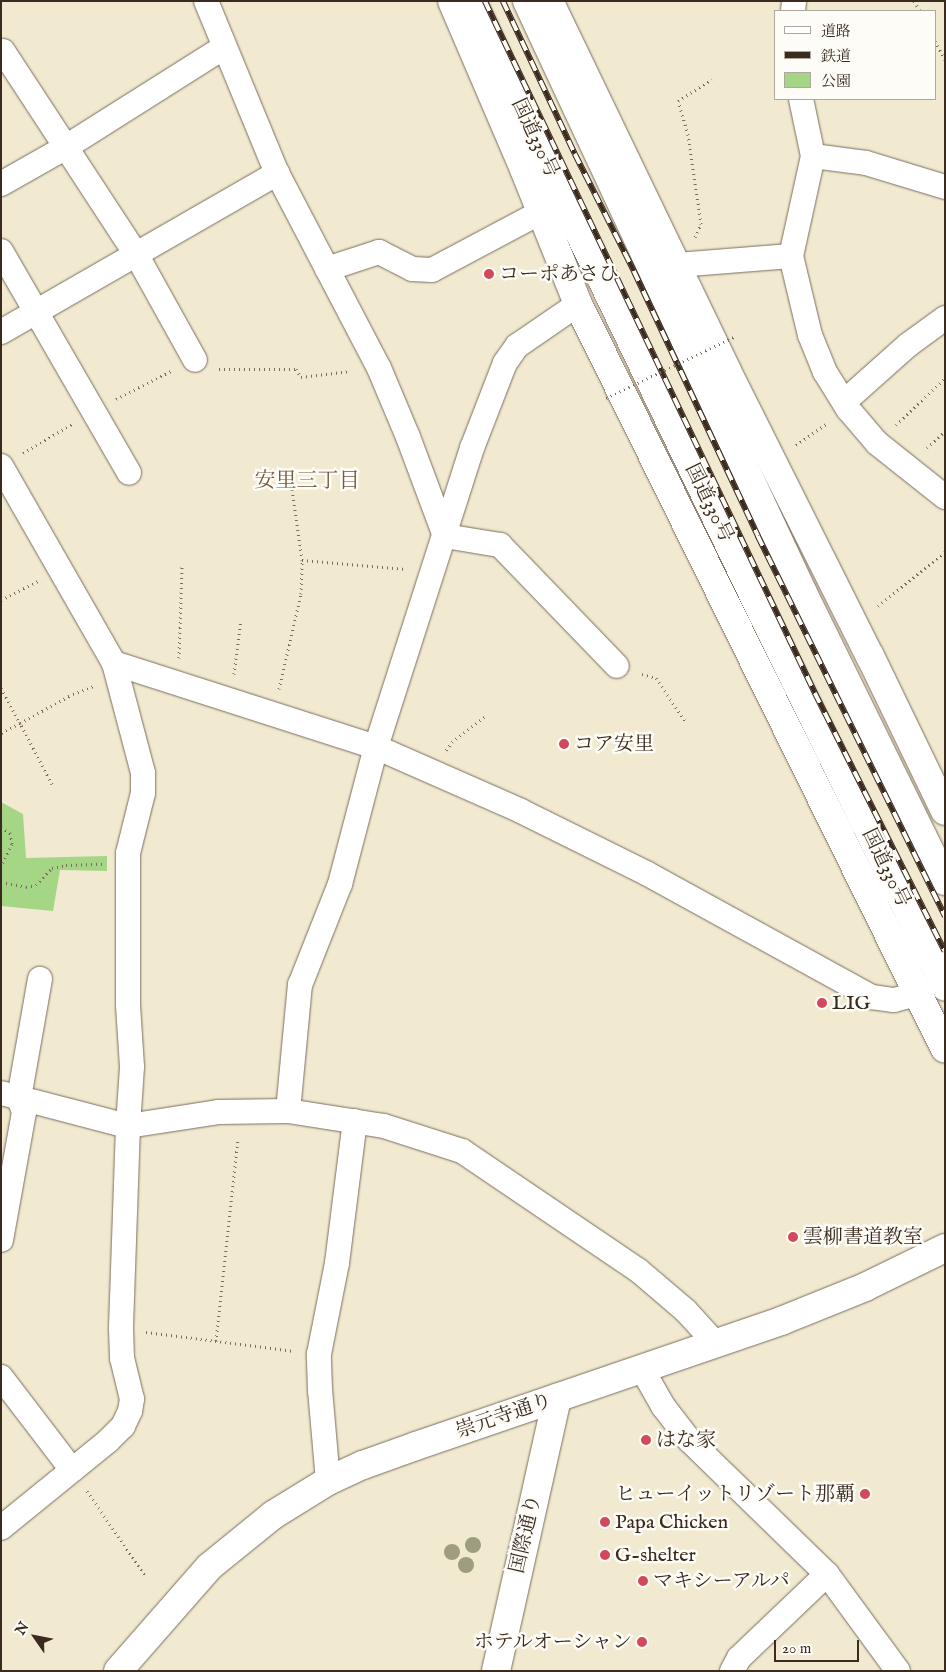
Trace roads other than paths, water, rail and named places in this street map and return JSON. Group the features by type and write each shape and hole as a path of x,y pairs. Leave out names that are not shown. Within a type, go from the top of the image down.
{"main road":[{"path":"452,1 578,304 916,994 945,1049"},
{"path":"527,1 803,593 945,881"},
{"path":"545,1 553,9 727,371 945,810"},
{"name":"国道330号","path":"476,9 548,168 762,613 945,987"},
{"name":"崇元寺通り","path":"126,1668 209,1567 273,1514 328,1481 372,1462 716,1344 835,1300 945,1248"},
{"name":"国際通り","path":"496,1671 557,1398"}],"street":[{"path":"206,1 277,173 379,368 408,437 445,536"},
{"path":"1,184 66,147 224,48"},
{"path":"2,51 136,254 195,360"},
{"path":"802,100 813,156 791,256 810,335 825,372 846,406 877,442 945,497"},
{"path":"813,156 866,163 945,187"},
{"path":"1,332 277,173"},
{"path":"327,269 380,252 412,269 432,270 541,212"},
{"path":"1,251 129,474"},
{"path":"676,265 702,261 791,256"},
{"path":"288,1111 300,985 340,884 376,747 472,448 504,363 517,346 578,304"},
{"path":"846,406 908,345 945,318"},
{"path":"1,1528 123,1426 130,1411 132,1399 122,1358 121,1329 128,1126 132,1067 128,1005 128,853 143,793 143,772 116,670 60,569 10,461"},
{"path":"445,536 500,545 617,666"},
{"path":"116,670 178,683 376,747 521,810 646,873 872,997 894,1000 916,994"},
{"path":"10,1095 40,979"},
{"path":"10,1095 128,1126 218,1112 288,1111 384,1126 462,1151 638,1270 686,1311 716,1344"},
{"path":"1,1240 24,1112 10,1095"},
{"path":"328,1481 320,1390 319,1354 337,1263 355,1121"},
{"path":"642,1369 663,1406 690,1442 827,1574 898,1671"},
{"path":"1,1377 72,1470"},
{"path":"732,1671 739,1658 827,1574"}],"railway":[{"path":"485,1 815,693 945,951"},
{"path":"503,1 575,154 634,271 758,536 945,916"}],"place":[{"name":"コーポあさひ","path":"489,274"},
{"name":"コア安里","path":"564,744"},
{"name":"LIG","path":"822,1003"},
{"name":"雲柳書道教室","path":"793,1237"},
{"name":"はな家","path":"646,1440"},
{"name":"ヒューイットリゾート那覇","path":"865,1494"},
{"name":"Papa Chicken","path":"605,1522"},
{"name":"G-shelter","path":"605,1555"},
{"name":"マキシーアルパ","path":"643,1581"},
{"name":"ホテルオーシャン","path":"642,1642"}],"district":[{"name":"安里三丁目","path":"307,482"}]}
